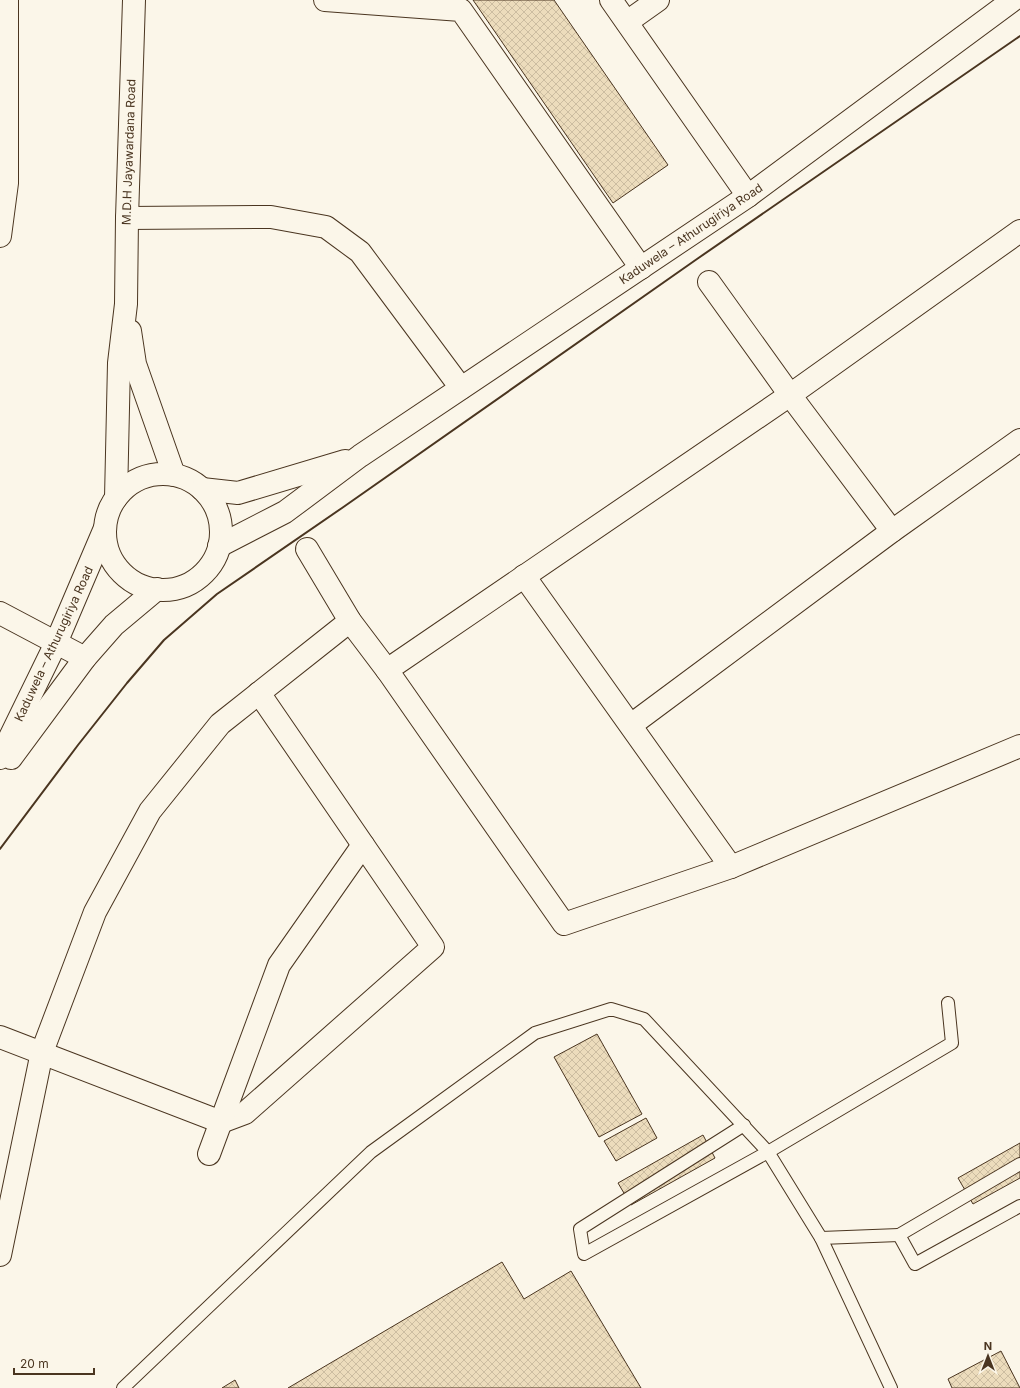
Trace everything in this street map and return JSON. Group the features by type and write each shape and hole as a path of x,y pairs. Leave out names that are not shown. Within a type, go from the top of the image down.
{"street":[{"path":"0,236 7,183 7,0"},
{"name":"M.D.H Jayawardana Road","path":"116,498 119,363 126,304 126,218 134,0"},
{"path":"325,0 461,10 641,268"},
{"path":"611,0 748,196"},
{"path":"627,22 658,0"},
{"name":"Kaduwela – Athurugiriya Road","path":"219,546 285,512 360,456 748,196 1013,0"},
{"path":"126,218 271,217 326,227 360,252 461,388"},
{"path":"387,670 790,394 1020,231"},
{"path":"709,282 892,531"},
{"name":"M.D.H Jayawardana Road","path":"126,304 135,364 174,475"},
{"path":"631,725 892,531 1020,440"},
{"name":"Kaduwela – Athurugiriya Road","path":"202,490 238,493 360,456"},
{"path":"158,474 174,475 190,481 213,501 219,516 221,531 219,546 214,560 204,573 191,582 175,588 157,589 140,585 125,576 113,562 107,546 105,528 108,512 116,498 127,486 142,478 158,474"},
{"name":"Kaduwela – Athurugiriya Road","path":"0,758 56,643 105,528"},
{"path":"306,549 350,621 387,670 564,924 731,867 1020,746"},
{"path":"524,576 731,867"},
{"name":"Kaduwela – Athurugiriya Road","path":"0,773 85,658 114,625 157,589"},
{"path":"0,613 85,658"},
{"path":"0,1255 42,1052 95,912 150,811 220,724 350,621"},
{"path":"0,1037 221,1122 245,1113 433,947 259,692"},
{"path":"210,1154 279,965 363,845"}],"lane":[{"path":"744,1125 580,1229 584,1254 768,1152 952,1043 948,1003"},
{"path":"123,1388 371,1152 535,1033 611,1009 644,1019 768,1152 821,1238 891,1388"},
{"path":"821,1238 899,1236 1020,1164"},
{"path":"899,1236 915,1264 1020,1206"}],"building":[{"path":"473,0 554,0 668,165 613,203"},
{"path":"597,1034 642,1114 599,1137 554,1057"},
{"path":"646,1118 657,1138 616,1161 604,1141"},
{"path":"703,1135 715,1158 631,1205 618,1183"},
{"path":"1020,1143 1020,1178 973,1204 958,1178"},
{"path":"502,1262 524,1299 571,1271 641,1388 288,1388"},
{"path":"1001,1351 1020,1388 952,1388 948,1379"},
{"path":"235,1380 239,1388 222,1388"}],"wall":[{"path":"0,849 78,745 127,683 164,640 217,594 1020,36"}]}
